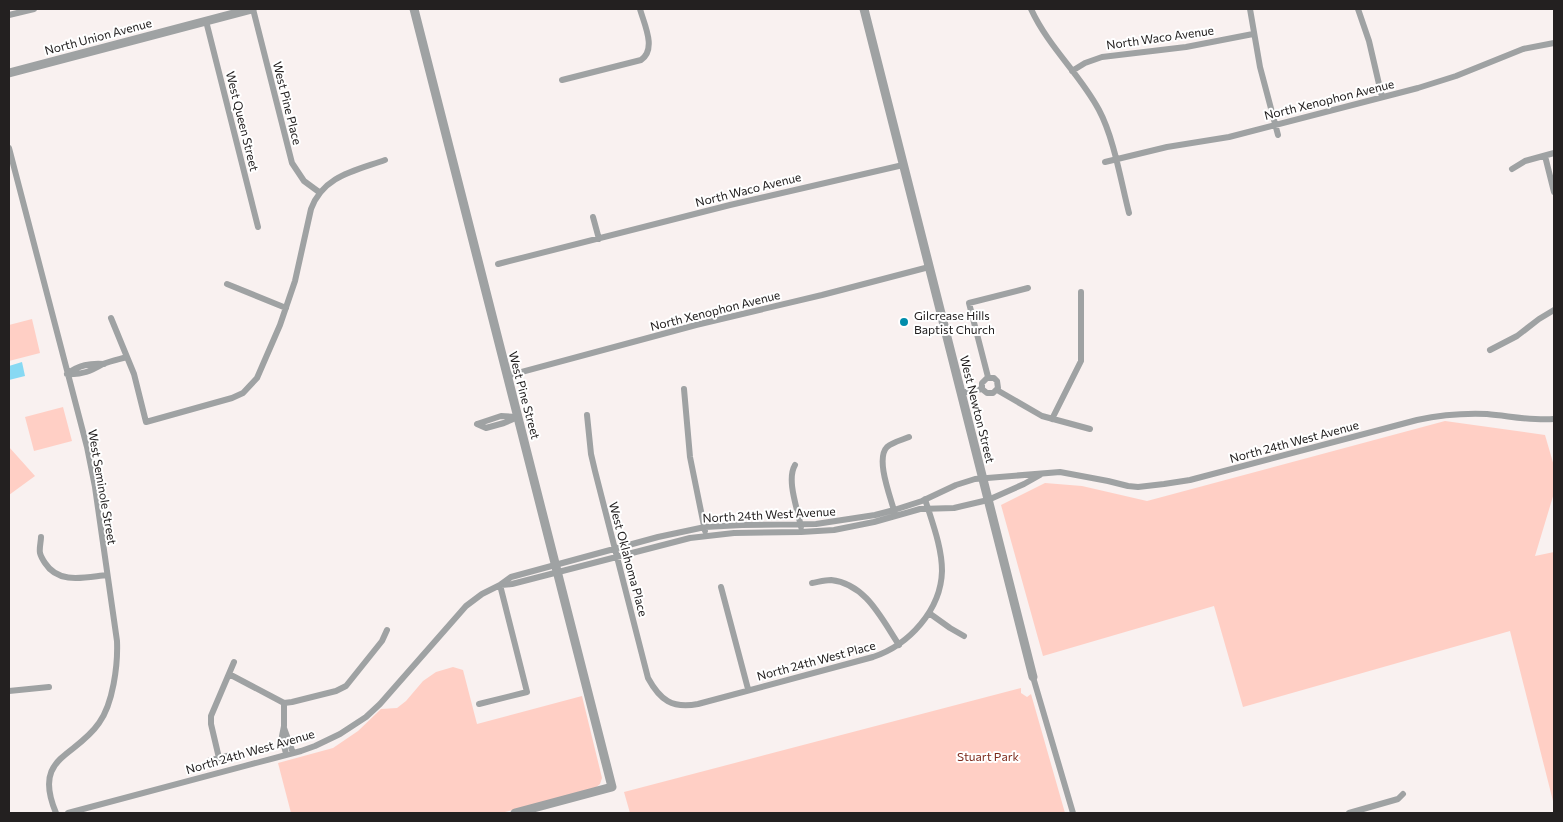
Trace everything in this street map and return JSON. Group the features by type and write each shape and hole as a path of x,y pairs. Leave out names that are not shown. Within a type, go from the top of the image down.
{"street":[{"path":"9,16 34,9"},
{"name":"North Union Avenue","path":"9,73 253,9"},
{"name":"West Pine Place","path":"253,9 292,163 304,181 319,192"},
{"name":"West Pine Street","path":"414,9 612,787 514,813"},
{"path":"562,80 641,60 647,55 649,46 640,9"},
{"name":"West Newton Street","path":"864,9 1033,677 1073,813"},
{"path":"1031,9 1046,36 1100,112 1106,126 1129,213"},
{"path":"1250,9 1253,34 1278,135"},
{"path":"1358,9 1369,42 1382,97"},
{"name":"West Queen Street","path":"206,21 258,227"},
{"name":"North Waco Avenue","path":"1072,71 1084,63 1102,57 1186,47 1253,34"},
{"name":"North Xenophon Avenue","path":"1105,162 1167,147 1229,137 1439,82 1523,49 1554,43"},
{"name":"West Seminole Street","path":"9,148 92,476 117,642 115,676 106,712 99,724 89,735 58,760 52,771 49,785 56,813"},
{"path":"1512,169 1525,161 1554,153"},
{"path":"1545,156 1554,192"},
{"path":"111,318 134,374 146,422 232,398 247,390 257,378 296,281 311,209 319,192 336,179 384,160"},
{"name":"North Waco Avenue","path":"498,264 730,205 903,164"},
{"path":"593,217 599,239"},
{"name":"North Xenophon Avenue","path":"507,376 696,325 929,267"},
{"path":"227,284 286,308"},
{"path":"988,377 970,303 1028,288"},
{"path":"1052,419 1081,361 1081,292"},
{"path":"1490,350 1517,336 1554,310"},
{"path":"67,374 76,367 93,363 104,364 127,357"},
{"path":"982,389 982,383 988,377"},
{"path":"961,393 982,389 987,393 993,394 998,388 997,381 994,378 988,377"},
{"path":"684,389 690,457 706,536"},
{"path":"997,390 1035,413 1090,429"},
{"name":"North 24th West Avenue","path":"68,813 315,746 340,734 366,717 395,688 466,606 511,577 617,557 672,542 706,536 801,529 847,528 894,513 961,482 982,478 1060,472 1128,486 1164,484 1200,477 1430,417 1470,414 1528,419 1554,419"},
{"name":"West Oklahoma Place","path":"587,415 591,454 648,678 655,690 666,701"},
{"path":"501,416 518,417 486,428 477,424 501,416"},
{"path":"894,513 883,470 882,457 889,446 909,437"},
{"path":"795,465 792,470 791,481 801,529"},
{"name":"North 24th West Avenue","path":"894,513 928,508 954,508 988,500 1041,474"},
{"name":"North 24th West Place","path":"666,701 673,704 690,706 874,657 888,652 899,645 918,628 929,613 938,593 942,571 940,549 925,499"},
{"name":"North 24th West Avenue","path":"556,569 614,549 658,537 705,528 742,525 801,529"},
{"path":"41,537 41,557 48,568 58,575 77,578 107,575"},
{"path":"812,583 829,580 856,588 872,605 899,645"},
{"path":"479,704 527,692 500,585"},
{"path":"721,587 748,690"},
{"path":"929,613 964,636"},
{"path":"229,674 284,703 336,691 346,686 382,641 387,630"},
{"path":"220,758 210,720 234,662"},
{"path":"9,691 49,687"},
{"path":"284,703 282,736 286,754"},
{"path":"284,726 293,752"},
{"path":"208,761 231,755"},
{"path":"1349,813 1398,799 1403,794"}],"green space":[{"path":"32,319 40,353 9,361 9,325"},
{"path":"63,407 72,441 34,451 25,417"},
{"path":"1445,421 1545,435 1554,466 1554,493 1535,556 1554,552 1554,805 1510,631 1243,707 1214,606 1043,656 1001,505 1045,483 1082,486 1147,501"},
{"path":"9,447 35,476 9,495"},
{"path":"453,667 463,670 477,724 582,696 602,778 600,784 594,789 501,813 291,813 278,763 333,748 358,731 381,709 397,708 406,701 423,681 436,672"},
{"name":"Stuart Park","path":"1021,688 1021,693 1027,697 1031,694 1065,813 630,813 624,792"}],"water":[{"path":"22,362 25,376 9,380 9,366"}],"place":[{"name":"Gilcrease Hills Baptist Church","path":"904,322"}]}
